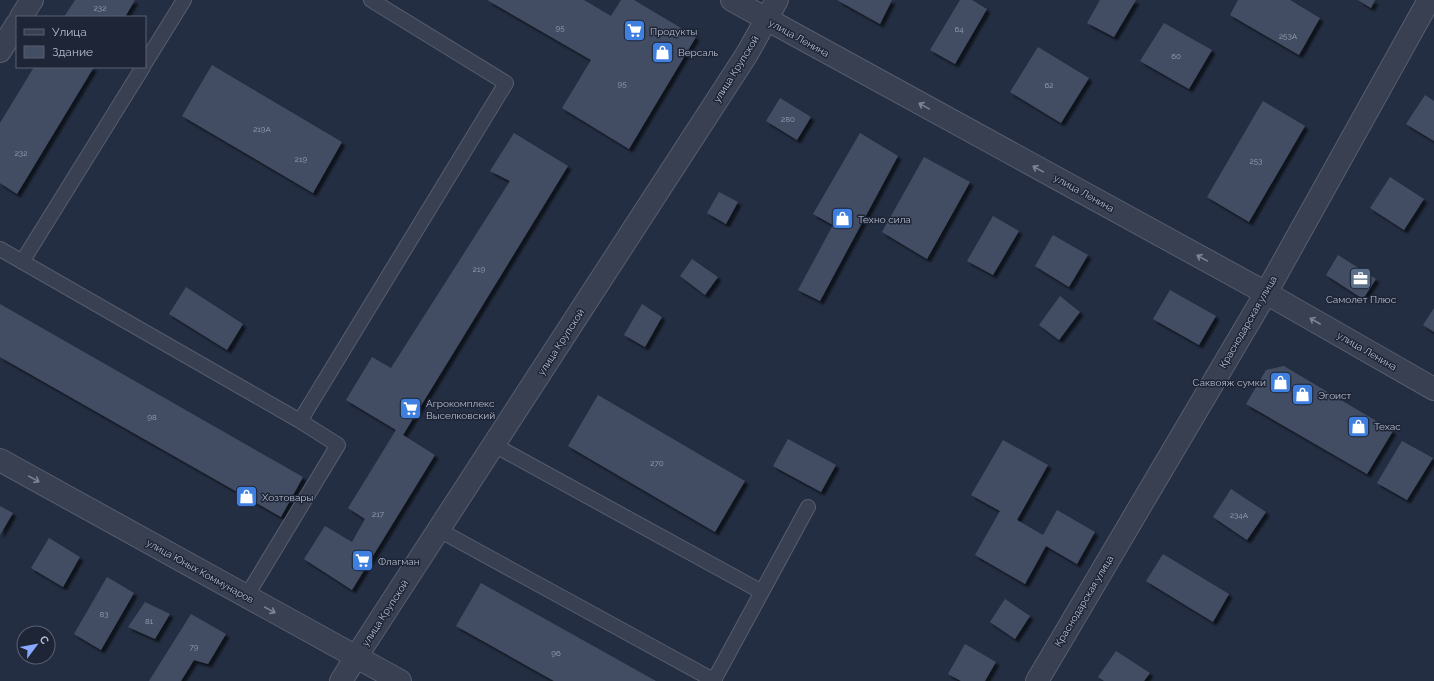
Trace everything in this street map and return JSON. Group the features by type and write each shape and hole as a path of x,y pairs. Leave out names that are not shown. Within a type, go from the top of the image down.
{"street":[{"path":"22,16 32,0"},
{"name":"улица Ленина","path":"732,0 1266,293 1434,389"},
{"name":"улица Крупской","path":"341,681 747,54 777,0"},
{"name":"Краснодарская улица","path":"1037,681 1266,293 1429,0"},
{"path":"0,51 16,26"},
{"name":"улица Юных Коммунаров","path":"0,460 400,681"}],"lane":[{"path":"146,61 184,0"},
{"path":"300,421 506,83 371,0"},
{"path":"22,262 142,68"},
{"path":"0,249 300,421 338,445 246,597"},
{"path":"494,445 762,592"},
{"path":"439,530 714,681 808,507"}],"building":[{"path":"75,0 135,0 126,16 65,16"},
{"path":"487,0 584,0 611,16 621,0 634,0 696,37 629,149 562,108 591,60"},
{"path":"837,0 892,0 880,24"},
{"path":"960,0 972,0 987,9 955,64 930,50"},
{"path":"1100,0 1136,0 1114,37 1087,23"},
{"path":"1238,0 1290,0 1320,18 1299,55 1230,15"},
{"path":"1358,0 1375,0 1371,8"},
{"path":"1164,23 1212,50 1189,89 1140,61"},
{"path":"1038,47 1089,78 1061,123 1010,92"},
{"path":"212,65 342,142 313,193 182,116"},
{"path":"33,68 93,68 17,194 0,183 0,123"},
{"path":"1425,95 1434,101 1434,141 1406,124"},
{"path":"780,98 811,117 797,140 766,121"},
{"path":"1263,101 1305,126 1249,222 1207,197"},
{"path":"514,133 568,166 403,435 435,455 352,590 304,559 325,526 352,542 365,519 348,508 396,430 346,400 372,357 391,368 510,181 490,171"},
{"name":"Техно сила","path":"860,133 898,156 820,301 798,290 833,225 813,214"},
{"path":"924,157 970,182 927,259 882,232"},
{"path":"1390,177 1424,199 1404,230 1370,208"},
{"path":"719,192 738,202 726,224 707,213"},
{"path":"993,216 1019,231 993,275 967,261"},
{"path":"1053,235 1088,255 1069,287 1035,266"},
{"path":"1338,255 1376,279 1363,299 1326,275"},
{"path":"692,259 718,277 705,295 680,276"},
{"path":"186,287 243,324 227,350 169,314"},
{"path":"1170,290 1216,316 1199,345 1153,319"},
{"path":"1060,296 1080,312 1059,340 1039,325"},
{"path":"0,304 303,477 281,517 0,357"},
{"path":"642,304 662,317 645,347 624,335"},
{"path":"1434,308 1434,332 1423,325"},
{"path":"1284,366 1393,431 1367,474 1246,404 1266,370"},
{"path":"598,395 745,481 715,532 568,446"},
{"path":"788,439 836,465 821,492 773,466"},
{"path":"1003,440 1048,465 1017,520 1043,535 1057,510 1095,532 1077,564 1046,546 1025,584 975,555 1000,511 971,495"},
{"path":"1402,441 1433,458 1407,500 1377,483"},
{"path":"1231,489 1266,512 1247,540 1213,517"},
{"path":"0,506 13,513 0,535"},
{"path":"49,538 80,557 63,587 31,568"},
{"path":"1163,554 1229,594 1213,622 1146,581"},
{"path":"107,577 134,593 101,650 74,634"},
{"path":"481,583 656,681 554,681 456,626"},
{"path":"1005,599 1030,616 1015,639 990,622"},
{"path":"145,602 170,614 155,639 128,627"},
{"path":"191,614 226,634 208,664 194,660 181,681 149,681"},
{"path":"965,644 996,662 985,681 961,681 948,674"},
{"path":"1116,651 1150,673 1144,681 1104,681 1098,677"}],"place":[{"name":"Продукты","path":"634,31"},
{"name":"Версаль","path":"662,52"},
{"name":"Техно сила","path":"843,219"},
{"name":"Самолет Плюс","path":"1361,279"},
{"name":"Саквояж сумки","path":"1281,382"},
{"name":"Эгоист","path":"1302,395"},
{"name":"Агрокомплекс Выселковский","path":"411,409"},
{"name":"Техас","path":"1359,426"},
{"name":"Хозтовары","path":"246,497"},
{"name":"Флагман","path":"362,561"}]}
